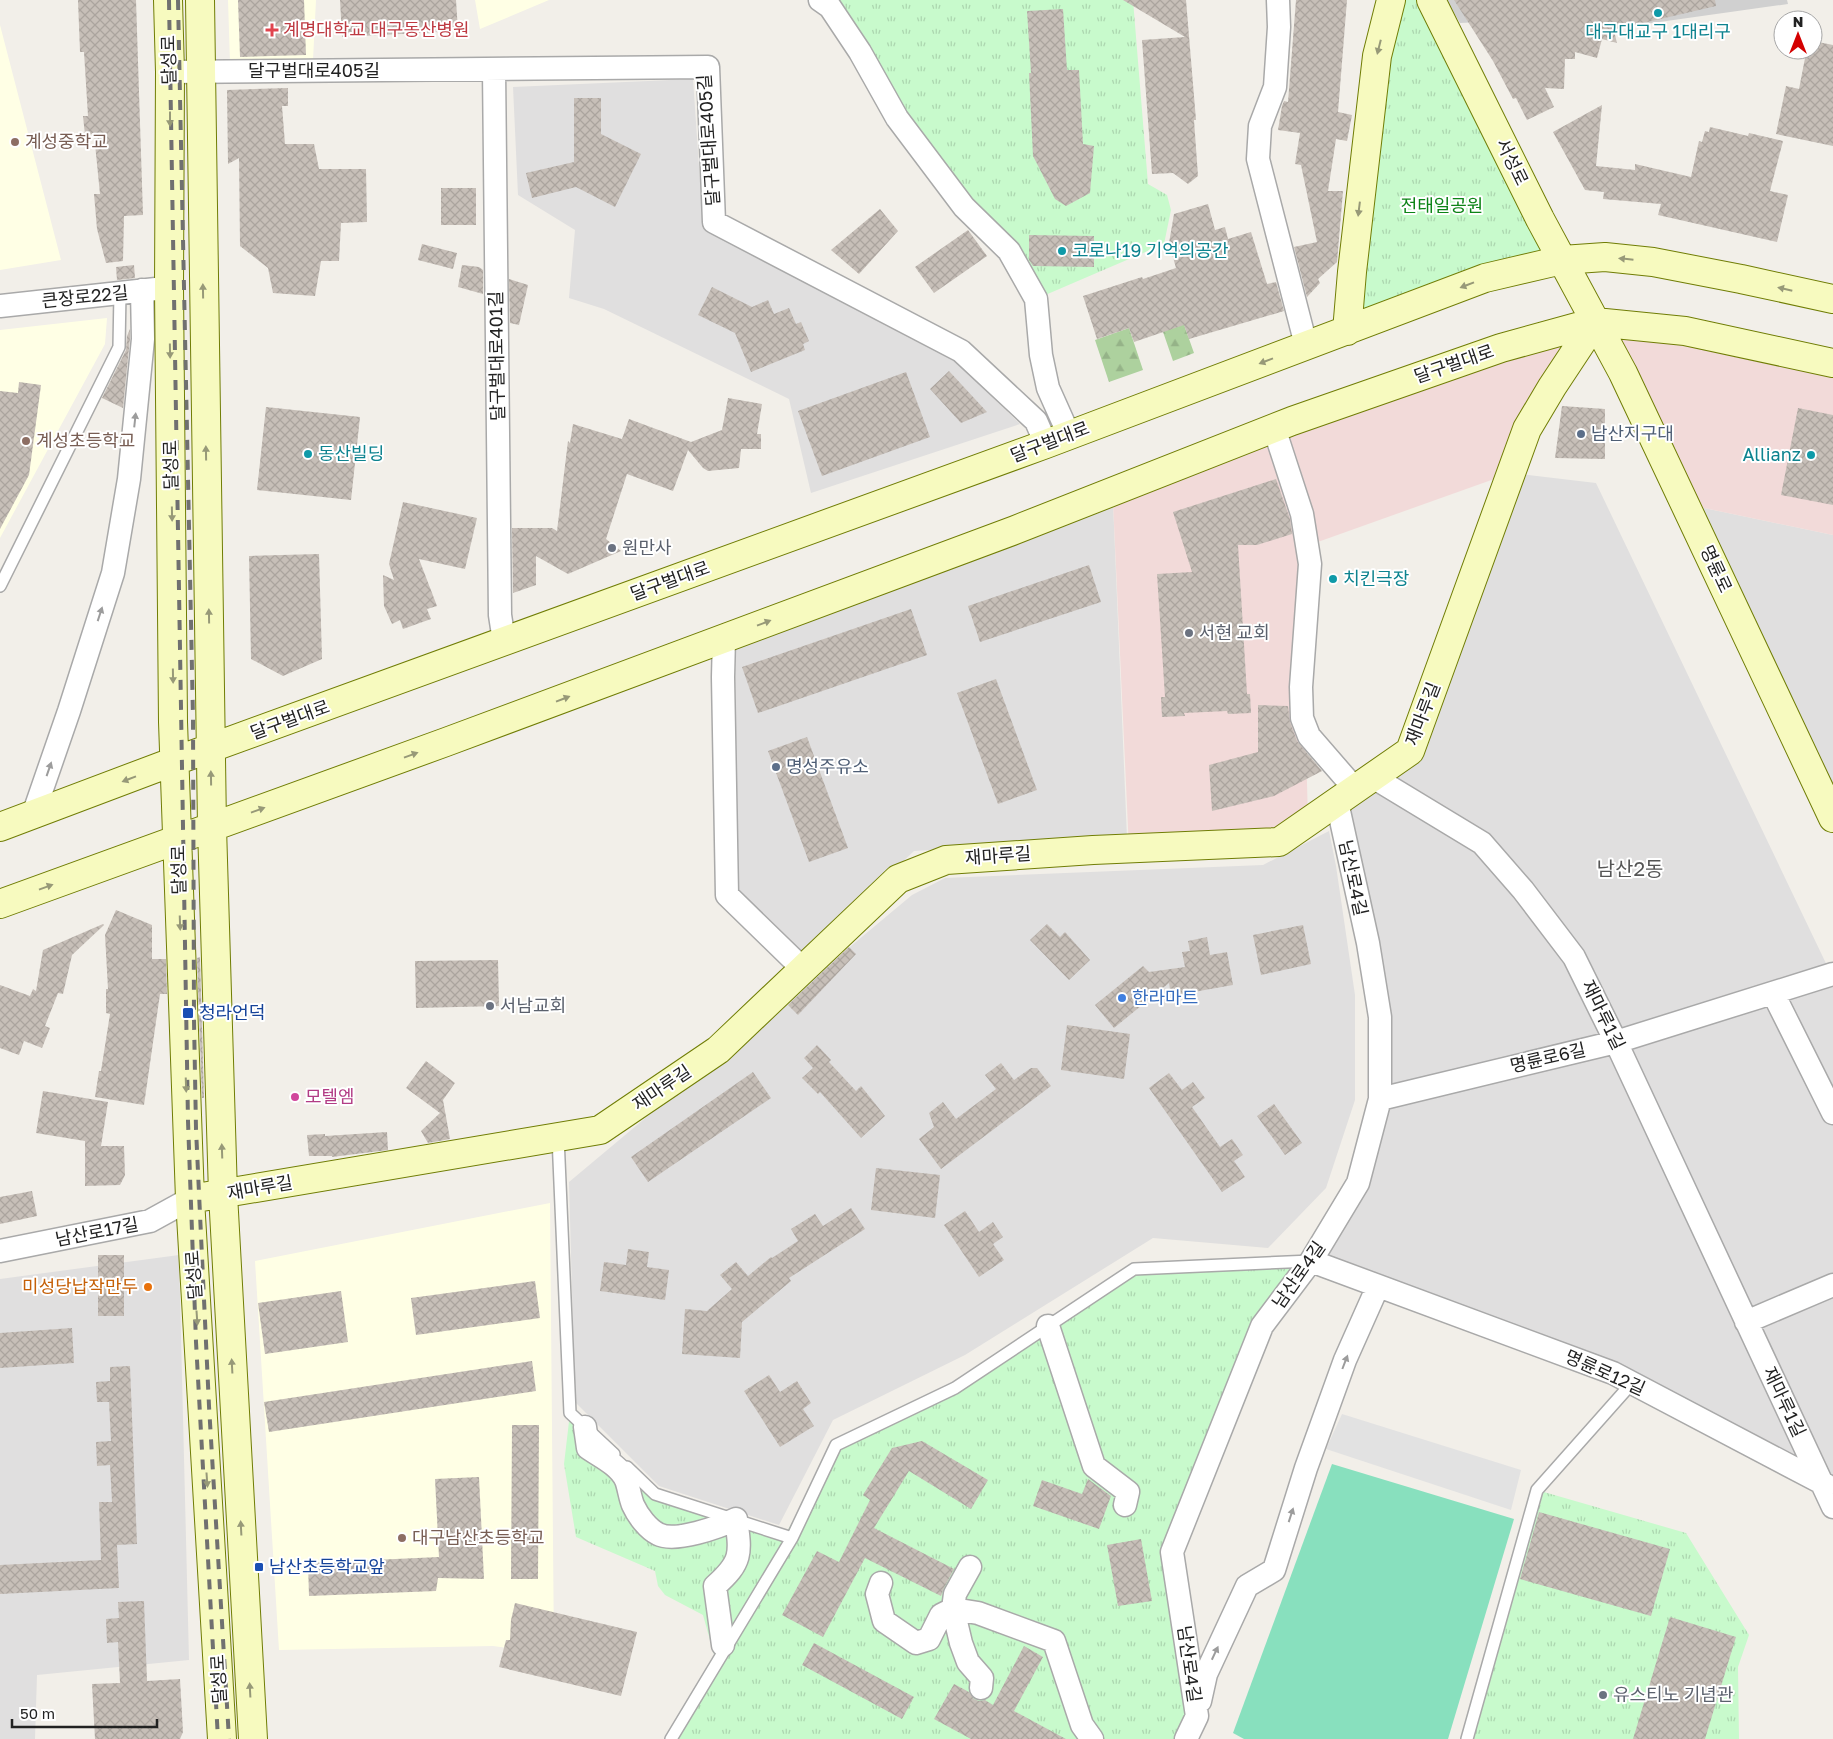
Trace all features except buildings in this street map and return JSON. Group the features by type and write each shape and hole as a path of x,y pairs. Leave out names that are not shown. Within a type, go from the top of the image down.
{"main road":[{"name":"달성로","path":"168,0 175,761 179,904 190,1200 222,1739"},
{"path":"200,0 212,827 223,1194 253,1739"},
{"path":"1347,331 1377,56 1391,0"},
{"name":"서성로","path":"1431,0 1595,322"},
{"name":"달구벌대로","path":"0,827 175,761 1057,439 1485,278 1562,260 1604,257 1653,262 1833,299"},
{"name":"달구벌대로","path":"0,904 446,742 1006,533 1274,428 1501,348 1595,322 1685,331 1833,363"},
{"name":"재마루길","path":"190,1200 600,1130 718,1050 898,879 946,860 1129,848 1279,842 1410,751 1527,429 1595,322"},
{"name":"명륜로","path":"1595,322 1623,373 1833,818"}],"street":[{"path":"1278,0 1279,27 1275,86 1260,126 1258,159 1306,344"},
{"path":"825,3 860,52 897,118 964,207 1009,251 1036,298 1041,355 1057,439"},
{"name":"달구벌대로405길","path":"170,72 708,67 714,222 962,351 1057,439"},
{"name":"달구벌대로401길","path":"494,70 500,615 504,641"},
{"name":"큰장로22길","path":"0,306 170,288"},
{"path":"33,815 69,711 113,573 130,470 143,339 142,290"},
{"path":"1274,428 1302,514 1310,564 1301,687 1302,718 1309,736 1355,789"},
{"path":"724,638 723,687 727,895 803,969"},
{"name":"재마루1길","path":"1355,789 1482,843 1523,890 1574,957 1616,1042 1746,1322 1827,1486"},
{"name":"남산로4길","path":"1186,1739 1197,1716 1172,1552 1262,1326 1311,1261 1358,1183 1380,1099 1380,1017 1368,943 1355,789"},
{"name":"명륜로6길","path":"1380,1099 1616,1042 1833,974"},
{"path":"1773,993 1833,1113"},
{"name":"남산로17길","path":"0,1251 150,1221 190,1200"},
{"name":"명륜로12길","path":"1311,1261 1613,1373 1827,1486"},
{"path":"1746,1322 1833,1285"},
{"path":"1197,1716 1206,1674 1247,1586 1274,1570 1306,1468 1342,1369 1378,1286"},
{"path":"1048,1326 1094,1466 1128,1492 1125,1505"},
{"path":"585,1427 588,1448 623,1470 633,1505 642,1520 658,1534 671,1538 736,1520 740,1545 737,1561 729,1573 715,1586 723,1645"},
{"path":"1827,1486 1833,1507"},
{"path":"970,1567 955,1594 953,1609 961,1643 968,1662 982,1678 981,1688"},
{"path":"881,1583 877,1594 884,1621 916,1643 929,1639 941,1615 953,1609 978,1613 1054,1641 1082,1725 1092,1739"}],"lane":[{"path":"0,586 119,347 120,293"},
{"path":"558,1137 570,1413 585,1427"},
{"path":"671,1739 792,1538 836,1444 955,1388 1134,1269 1311,1261"},
{"path":"1467,1739 1537,1490 1632,1383"},
{"path":"623,1470 655,1494 792,1538"}],"shaded area":[{"name":"계명대학교 대구동산병원","path":"228,0 316,0 313,60 230,63"},
{"name":"계명대학교 대구동산병원","path":"475,0 549,0 480,29"},
{"path":"1446,0 1787,0 1788,4 1631,26 1613,16 1460,23"},
{"name":"계성중학교","path":"0,25 61,260 0,270"},
{"path":"693,79 703,225 952,358 1020,424 811,493 789,399 604,309 569,298 575,230 518,195 513,87"},
{"name":"계성초등학교","path":"107,318 105,344 0,538 0,330"},
{"path":"1595,322 1833,363 1833,535 1685,504"},
{"path":"1595,322 1511,473 1301,548 1308,822 1279,842 1129,849 1113,502"},
{"path":"1511,473 1596,483 1833,978 1833,1493 1632,1383 1311,1261 1358,1183 1380,1099 1337,802 1410,751"},
{"path":"1113,502 1127,838 914,851 804,955 737,890 735,647"},
{"path":"1685,504 1833,535 1833,813"},
{"path":"1329,831 1355,995 1355,1100 1326,1188 1268,1248 1153,1238 965,1355 833,1420 779,1525 659,1486 575,1402 569,1182 912,895 945,878 1263,865"},
{"path":"550,1203 554,1654 493,1646 279,1650 255,1261"},
{"path":"179,1255 189,1660 37,1675 35,1739 0,1739 0,1279"},
{"path":"1342,1414 1521,1470 1511,1510 1326,1449"}],"green space":[{"path":"821,0 1133,0 1148,184 1167,195 1171,210 1164,244 1036,299"},
{"name":"전태일공원","path":"1391,0 1432,0 1562,260 1347,331"},
{"path":"1182,319 1194,353 1173,361 1161,326"},
{"path":"1129,328 1143,370 1109,382 1095,340"},
{"path":"1311,1261 1262,1326 1172,1552 1188,1739 669,1739 715,1658 703,1615 665,1595 658,1586 655,1571 576,1537 564,1464 570,1413 655,1494 785,1535 836,1445 955,1388 1134,1269"},
{"path":"1332,1464 1514,1519 1448,1739 1244,1739 1233,1733"},
{"path":"1537,1490 1686,1533 1749,1635 1738,1667 1739,1739 1467,1739"}],"railway":[{"path":"169,0 188,1121 196,1342 218,1739"},
{"path":"178,0 193,718 196,1129 209,1406 229,1739"}],"place":[{"name":"대구대교구 1대리구","path":"1658,13"},
{"name":"계명대학교 대구동산병원","path":"272,30"},
{"name":"계성중학교","path":"15,142"},
{"name":"코로나19 기억의공간","path":"1062,251"},
{"name":"남산지구대","path":"1581,434"},
{"name":"계성초등학교","path":"26,441"},
{"name":"동산빌딩","path":"308,454"},
{"name":"Allianz","path":"1811,455"},
{"name":"원만사","path":"612,548"},
{"name":"치킨극장","path":"1333,579"},
{"name":"서현 교회","path":"1189,633"},
{"name":"명성주유소","path":"776,767"},
{"name":"한라마트","path":"1122,998"},
{"name":"서남교회","path":"490,1006"},
{"name":"청라언덕","path":"188,1013"},
{"name":"모텔엠","path":"295,1097"},
{"name":"미성당납작만두","path":"148,1287"},
{"name":"대구남산초등학교","path":"402,1538"},
{"name":"남산초등학교앞","path":"259,1567"},
{"name":"유스티노 기념관","path":"1603,1695"}],"district":[{"name":"남산2동","path":"1630,869"}]}
